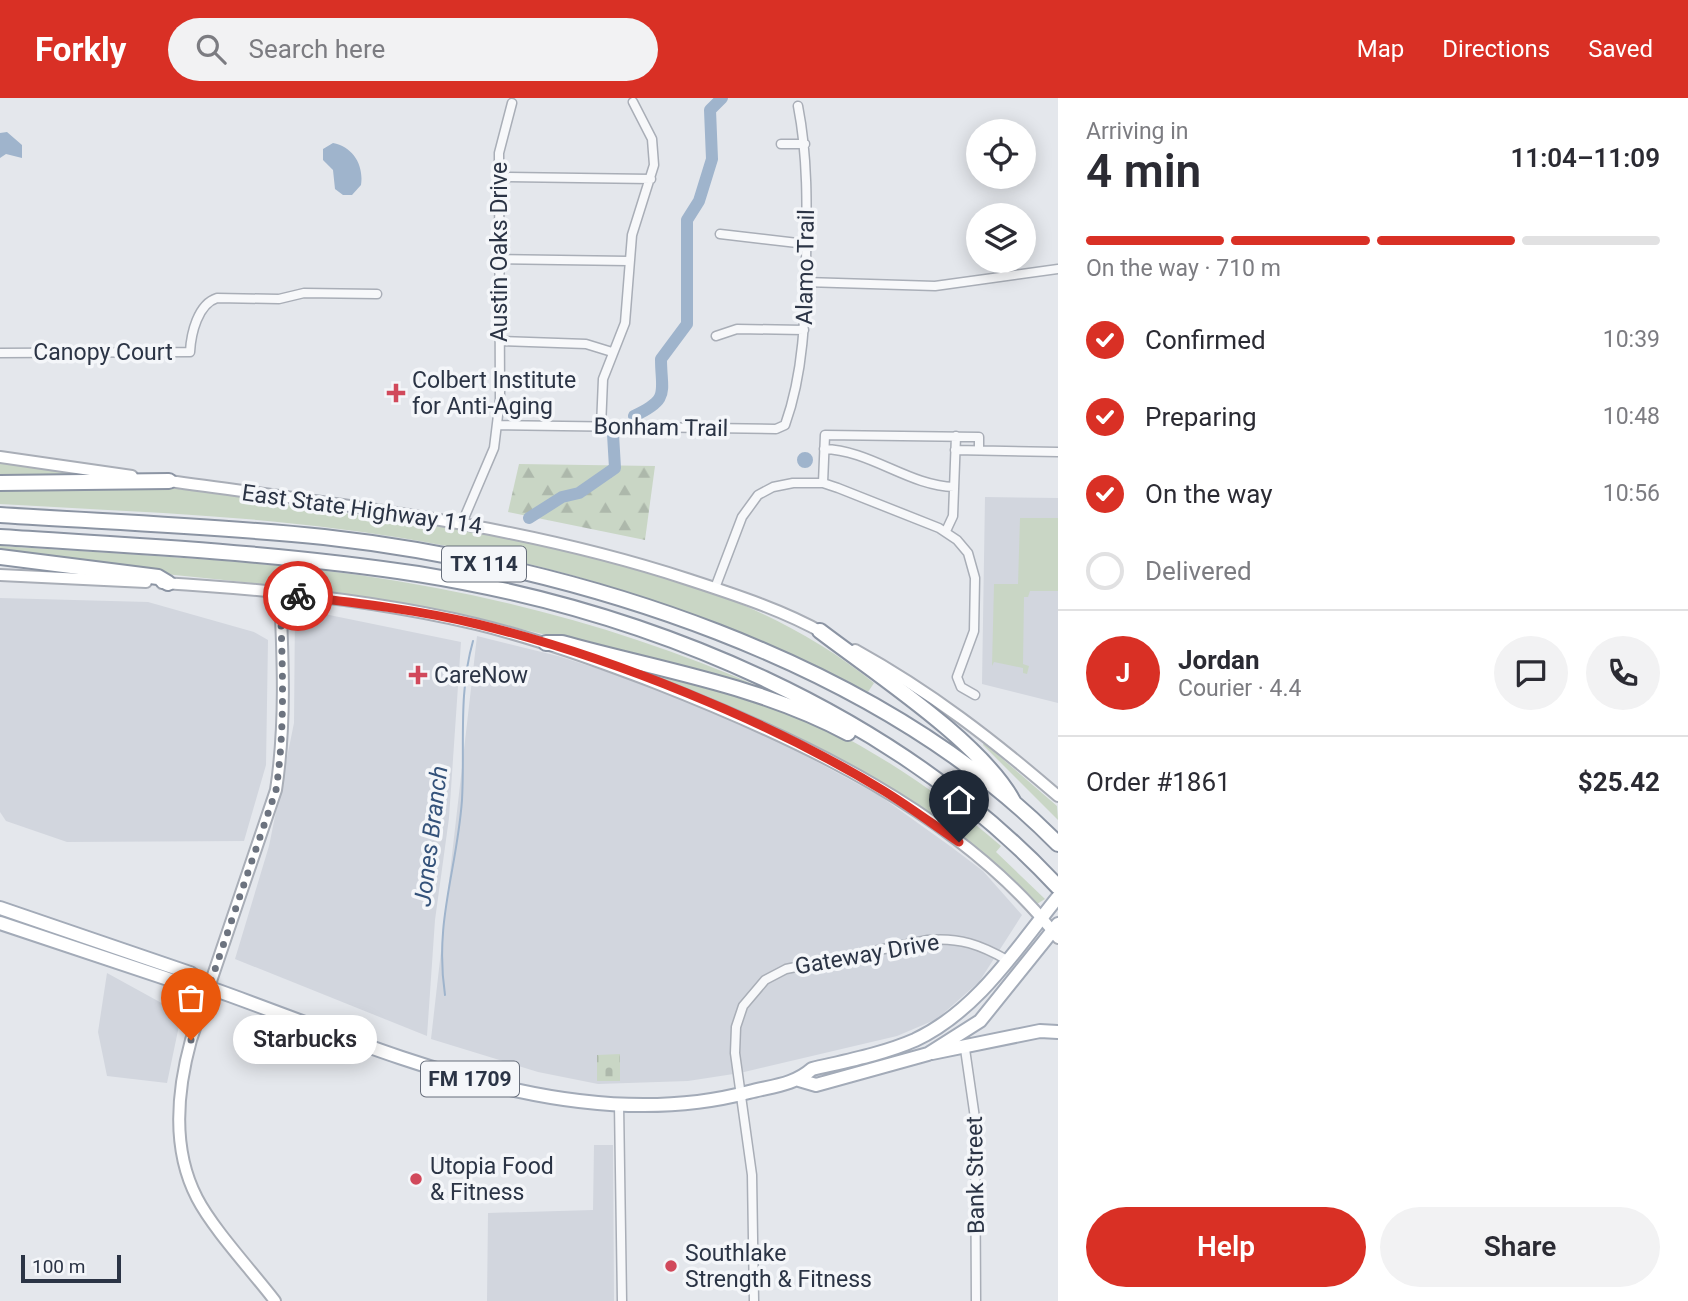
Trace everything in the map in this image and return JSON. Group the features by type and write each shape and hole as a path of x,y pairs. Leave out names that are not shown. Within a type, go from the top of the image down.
{"highway":[{"path":"0,483 169,481"},
{"name":"TX 114","path":"0,515 326,538 488,564 616,598 730,637 837,687 966,766 1058,844"},
{"name":"TX 114","path":"0,537 291,557 421,575 544,601 632,628 742,669 831,713 962,800 1019,848 1058,887"},
{"path":"0,557 158,577 168,583"},
{"path":"820,631 952,734 1002,780 1015,806"},
{"path":"546,643 562,643 690,674 758,694 821,719 868,744 947,796 962,800"}],"main road":[{"name":"East State Highway 114","path":"0,457 501,528 625,559 715,588 820,631 927,693 992,739 1058,796"},
{"path":"0,575 168,583 280,593 418,612 546,643 742,717 857,776 991,867 1045,913 1056,931"},
{"path":"275,1301 198,1199 187,1174 180,1143 181,1074 276,790 282,751 284,684 280,593"},
{"name":"FM 1709","path":"0,923 186,985 210,988 493,1086 544,1097 619,1104 690,1103 799,1080 812,1069 896,1047 935,1029 971,1001 1058,897"},
{"name":"FM 1709","path":"0,908 190,973 210,988"},
{"name":"FM 1709","path":"799,1080 816,1085 928,1054 980,1021 1056,931"},
{"path":"965,1049 971,1030 980,1021"},
{"path":"928,1054 965,1049 1040,1031 1058,1032"}],"street":[{"path":"601,427 603,379 625,323 632,235 654,165 652,139 633,102"},
{"name":"Austin Oaks Drive","path":"462,523 488,466 498,425 500,143 512,103"},
{"name":"Alamo Trail","path":"783,426 799,373 804,330 805,144 798,106"},
{"path":"781,144 805,144"},
{"path":"499,177 651,179"},
{"path":"720,234 806,244"},
{"path":"499,259 628,261"},
{"path":"805,282 935,286 1058,269"},
{"name":"Canopy Court","path":"0,353 190,352 202,308 207,301 217,298 279,299 304,293 377,294"},
{"path":"716,336 737,329 804,330"},
{"path":"500,341 586,344 612,352"},
{"name":"Bonham Trail","path":"498,425 776,429 783,426"},
{"path":"822,483 825,435 979,437 979,450"},
{"path":"946,531 953,516 956,436"},
{"path":"824,449 843,450 937,486 954,487"},
{"path":"956,450 1058,452"},
{"path":"715,588 742,517 758,495 783,485 822,483 946,531 963,547 975,573 974,636 957,677 961,687 975,695"},
{"name":"Gateway Drive","path":"754,1301 752,1175 735,1053 739,1016 750,995 775,974 810,962 940,939 975,943 1007,960"},
{"name":"Bank Street","path":"965,1049 975,1118 976,1301"},
{"path":"619,1104 622,1301"}],"shaded area":[{"path":"985,497 1058,498 1058,703 982,684"},
{"path":"0,598 148,602 254,632 268,640 266,765 244,841 67,842 6,821 0,812"},
{"path":"295,608 461,642 449,818 435,920 427,1036 235,959 269,846 294,723"},
{"path":"477,636 558,656 627,678 737,722 795,750 880,796 950,846 983,871 1022,915 979,982 937,1019 897,1036 740,1073 688,1081 598,1084 538,1072 431,1039"},
{"path":"107,973 167,1006 180,1021 167,1083 107,1076 98,1032"},
{"path":"594,1145 613,1145 614,1301 487,1301 488,1213 593,1210"}],"green space":[{"path":"0,463 74,473 74,477 0,480"},
{"path":"519,464 655,466 645,540 508,512"},
{"path":"0,485 153,487 204,492 424,524 560,548 695,586 759,612 819,644 874,683 868,692 742,633 677,608 611,586 476,552 408,539 297,524 212,516 0,504"},
{"path":"1020,518 1058,518 1058,591 1030,591 1028,597 1024,597 1023,664 1029,666 1027,674 1023,673 1023,668 994,662 992,666 994,584 1018,584"},
{"path":"0,546 269,565 359,575 468,594 574,620 626,636 678,654 780,696 521,629 416,606 318,591 0,555"},
{"path":"635,669 735,690 772,703 876,754 940,797 1001,846 996,852 1045,899 1037,904 1006,875 800,740 709,697"},
{"path":"984,743 1057,806 1058,820 983,745"},
{"path":"620,1054 620,1081 597,1081 597,1055"}],"water":[{"path":"7,132 22,145 22,158 6,154 0,158 0,133"},
{"path":"333,143 346,148 359,164 361,185 352,195 343,195 335,189 333,170 323,160 323,149"},
{"path":"805,452 811,454 811,466 805,468 799,466 797,460 799,454"}],"waterway":[{"name":"Jones Branch","path":"634,416 654,405 659,399 662,387 661,359 687,324 687,220 699,201 712,159 710,110 722,98"},
{"name":"Jones Branch","path":"529,518 562,497 579,493 615,468 613,434"},
{"name":"Jones Branch","path":"445,995 442,944 462,800 465,681 473,641"}],"way so far":[{"path":"191,1040 276,790 282,751 284,684 280,593 298,596"}],"place":[{"name":"Colbert Institute for Anti-Aging","path":"396,393"},
{"name":"CareNow","path":"418,675"},
{"name":"Starbucks","path":"191,1040"},
{"name":"Utopia Food & Fitness","path":"416,1179"},
{"name":"Southlake Strength & Fitness","path":"671,1266"}],"route":[{"path":"298,596 418,612 478,625 546,643 618,668 742,717 799,745 885,791 959,842"}]}
